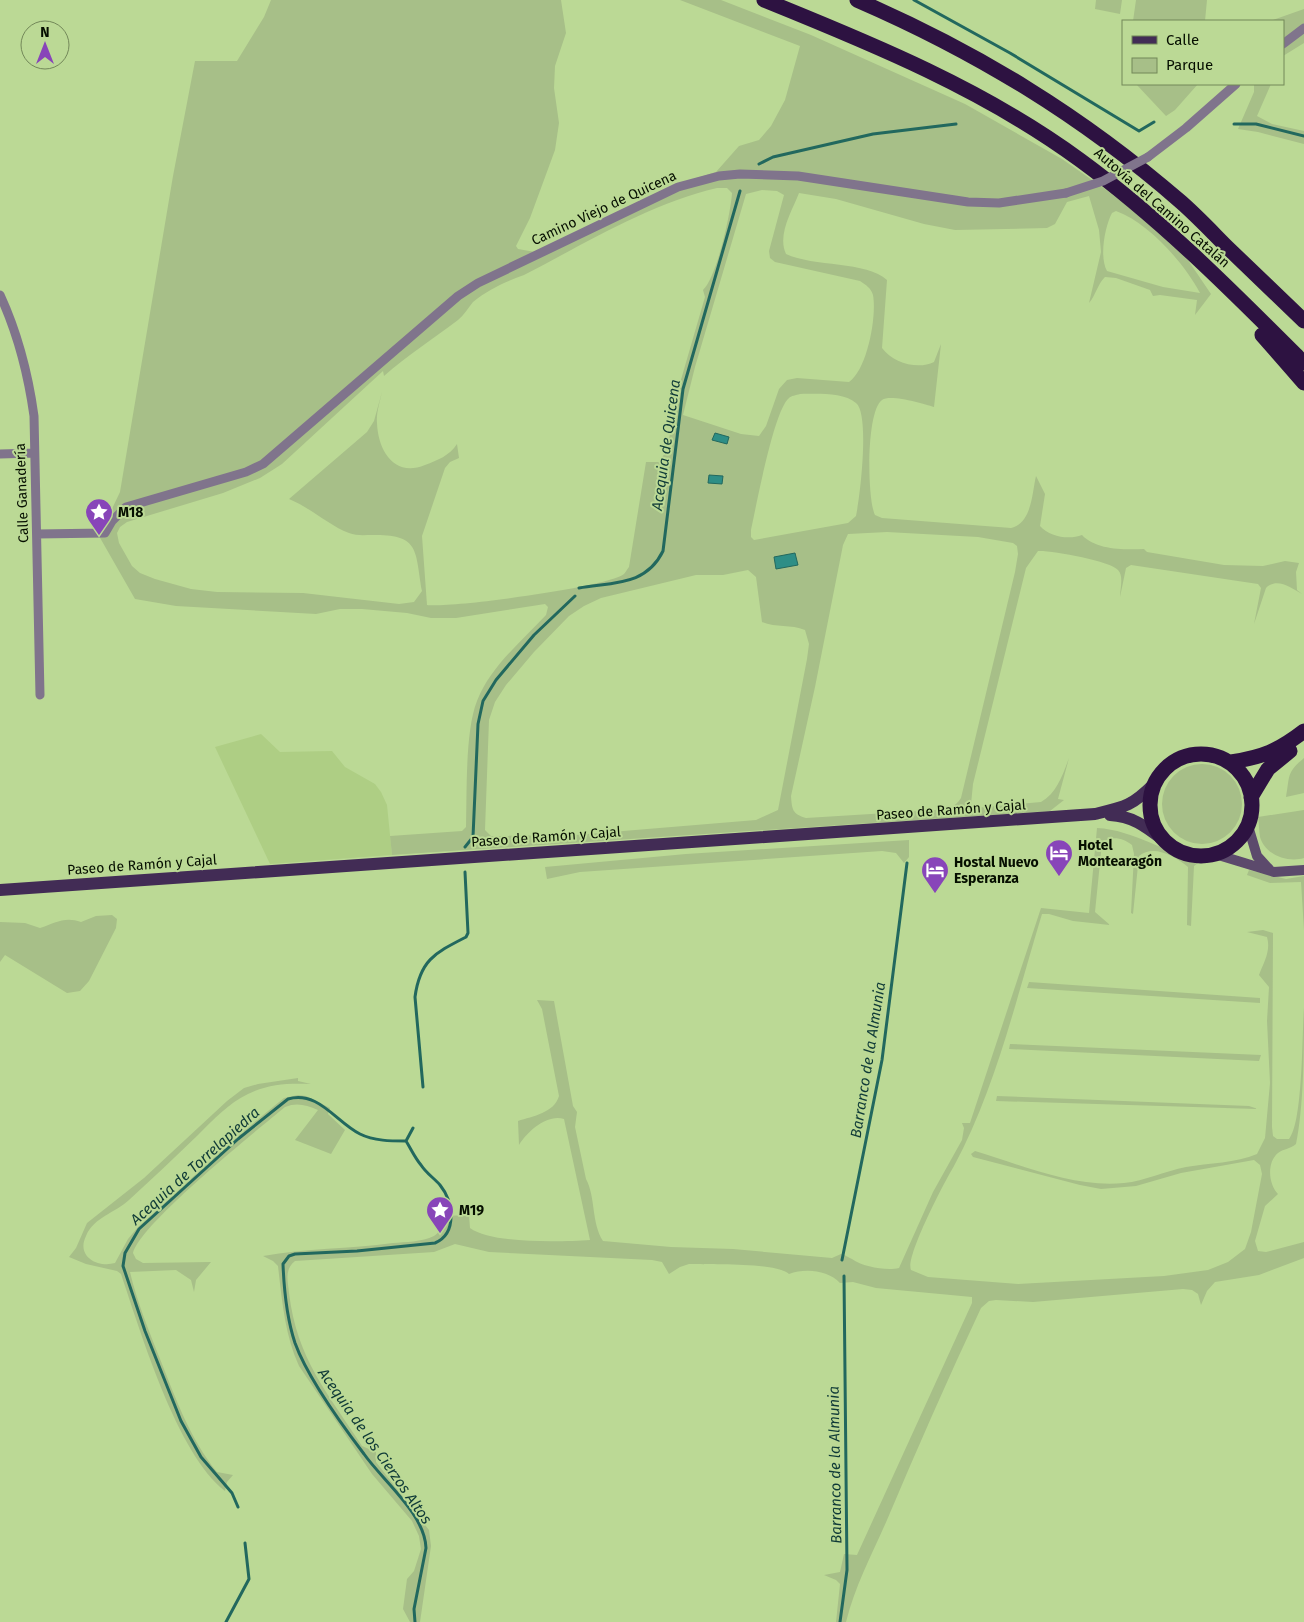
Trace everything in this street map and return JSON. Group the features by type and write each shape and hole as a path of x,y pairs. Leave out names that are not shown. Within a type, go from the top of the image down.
{"highway":[{"name":"Autovía del Camino Catalán","path":"764,0 846,33 957,84 1080,160 1132,201 1219,278 1304,363"},
{"name":"Autovía del Camino Catalán","path":"857,0 905,21 980,60 1032,90 1077,120 1182,203 1304,321"},
{"path":"957,84 1036,133 1084,166 1178,248 1279,353 1304,383"},
{"path":"1304,731 1274,752 1264,763 1252,797 1251,817 1248,826 1240,838 1229,848 1216,854 1201,856 1186,854 1173,848 1162,839 1155,829 1149,807 1154,784 1166,768 1182,757 1195,754 1208,755 1231,762 1264,763 1304,740"},
{"path":"1231,762 1248,785 1252,797"}],"main road":[{"path":"1095,814 1125,808 1137,801 1154,784"},
{"path":"1095,814 1124,815 1141,822 1162,839"},
{"name":"Paseo de Ramón y Cajal","path":"0,890 1095,814"}],"street":[{"path":"1284,43 1304,28"},
{"name":"Camino Viejo de Quicena","path":"37,534 105,533 112,521 126,507 246,472 263,464 458,296 478,283 678,187 720,176 740,174 806,177 968,202 999,203 1066,193 1103,181 1148,157 1186,128 1235,85"},
{"name":"Calle Ganadería","path":"0,295 21,348 29,381 34,416 40,695"},
{"path":"0,454 34,453"},
{"path":"1248,826 1257,856 1266,867 1274,872"},
{"path":"1216,854 1274,872 1283,873 1304,870"}],"shaded area":[{"path":"261,734 280,752 332,751 345,767 375,784 387,805 392,855 270,864 215,747"}],"green space":[{"path":"271,0 561,0 566,33 555,66 554,88 559,123 555,150 530,218 516,246 518,249 535,252 690,180 716,172 739,146 759,140 771,126 785,100 800,46 680,0 721,0 811,35 965,104 1062,159 1177,244 1211,294 1195,315 1197,300 1160,295 1153,296 1150,290 1116,278 1105,277 1089,303 1101,252 1099,230 1089,196 1067,202 1055,224 1047,228 955,230 924,224 836,199 799,193 784,231 783,239 786,254 810,261 867,270 887,280 882,348 893,358 906,364 928,364 934,362 941,344 934,407 907,400 886,398 877,407 873,420 869,456 870,492 875,515 882,518 1011,528 1018,525 1027,514 1036,476 1045,494 1040,526 1049,533 1066,537 1082,535 1095,544 1111,548 1144,549 1147,552 1224,565 1263,566 1285,561 1299,563 1296,572 1297,590 1302,594 1279,583 1270,585 1266,588 1254,624 1261,588 1258,584 1131,565 1126,568 1120,597 1121,576 1118,570 1113,567 1080,557 1038,551 1026,568 973,784 971,804 975,808 1041,802 1051,794 1062,777 1069,758 1058,799 1064,800 1050,811 392,855 390,836 462,831 466,827 470,729 477,701 498,666 546,615 548,607 545,604 456,618 431,618 407,613 362,609 340,609 316,614 176,606 135,599 99,536 120,492 173,176 195,61 237,61 264,17","holes":["717,188 727,188 732,193 726,229 718,259 703,290 705,297 678,390 667,450 659,462 646,462 629,567 624,574 590,585 529,596 427,605 422,536 445,468 450,462 459,458 457,444 447,455 425,465 414,468 396,465 384,452 378,433 377,415 382,392 374,421 367,432 289,499 349,533 358,535 388,535 407,541 416,555 422,591 414,602 399,604 303,593 217,592 191,589 155,579 140,573 132,566 119,543 117,533 120,527 127,522 223,493 260,478 282,464 383,371 384,376 458,320 473,302 485,293 642,214","762,190 777,191 784,195 769,251 770,258 775,262 860,281 868,287 873,295 872,329 866,355 861,366 849,382 797,378 787,380 779,389 766,426 759,436 741,434 683,415 695,367 746,194","1116,211 1128,217 1153,234 1185,269 1200,293 1163,287 1107,271 1103,250 1107,226 1112,213","798,394 837,395 851,399 860,410 863,457 856,516 848,523 754,540 751,537 751,530 761,481 777,420 783,406 790,397","887,532 978,537 1013,543 1017,546 1018,554 1015,572 961,798 951,807 936,810 806,818 795,813 791,796 843,545 848,534","748,570 756,577 762,622 805,630 809,644 807,659 778,810 756,820 575,835 491,836 485,830 489,720 495,702 506,685 534,652 569,616 584,606 601,598 696,575 723,575"]},
{"path":"1096,0 1122,0 1120,14 1095,9"},
{"path":"1136,0 1207,0 1205,20 1133,20"},
{"path":"1304,9 1304,43 1284,55 1284,20 1273,20"},
{"path":"1137,85 1197,85 1175,110 1166,116"},
{"path":"1254,85 1271,85 1257,116 1272,124 1304,131 1304,144 1258,132 1238,129 1254,92"},
{"path":"1304,758 1304,793 1286,797 1291,771"},
{"path":"1194,764 1210,764 1231,775 1242,796 1242,812 1231,833 1210,844 1194,844 1180,838 1168,826 1162,812 1162,796 1168,782 1180,770"},
{"path":"1304,810 1304,858 1284,858 1267,849 1260,837 1258,817"},
{"path":"1097,828 1137,837 1175,853 1201,861 1194,866 1191,926 1187,925 1188,867 1177,859 1157,851 1151,851 1139,856 1133,914 1131,913 1134,854 1132,845 1117,838 1109,839 1102,843 1095,912 1110,925 1073,921 1049,914 1042,914 1004,1043 982,1106 920,1235 914,1250 911,1270 928,1277 1018,1284 1164,1276 1208,1270 1228,1262 1245,1249 1251,1232 1262,1174 1260,1165 1254,1160 1181,1173 1136,1186 1101,1189 973,1157 971,1154 975,1151 1067,1179 1105,1184 1132,1182 1186,1167 1231,1161 1257,1154 1265,1138 1270,1083 1267,1021 1269,987 1259,975 1266,956 1268,942 1267,937 1247,932 1263,930 1273,933 1272,1127 1273,1136 1277,1139 1289,1139 1294,1130 1301,1077 1304,1008 1304,1059 1301,1112 1296,1144 1274,1157 1270,1174 1278,1194 1265,1206 1255,1241 1258,1251 1266,1252 1304,1242 1304,1258 1259,1275 1215,1282 1207,1291 1201,1305 1198,1294 1192,1290 1183,1289 1033,1302 989,1301 981,1308 921,1440 864,1570 846,1622 836,1622 840,1584 836,1580 824,1575 840,1572 844,1554 857,1555 972,1303 972,1297 876,1288 853,1282 840,1283 829,1275 816,1271 802,1271 789,1274 782,1270 757,1266 689,1264 669,1274 662,1262 652,1260 489,1252 455,1244 434,1252 295,1261 288,1272 289,1293 293,1316 306,1356 315,1374 362,1446 376,1452 376,1462 429,1530 431,1546 420,1622 410,1622 403,1609 407,1579 414,1571 421,1549 419,1536 412,1521 372,1474 299,1366 287,1330 278,1266 263,1256 295,1251 377,1245 424,1239 434,1236 438,1232 444,1216 469,1215 470,1228 494,1237 527,1241 590,1240 564,1119 551,1119 538,1125 527,1134 519,1145 518,1121 548,1110 559,1096 542,1009 537,1000 554,1001 573,1106 577,1112 575,1127 597,1226 603,1241 671,1247 733,1249 832,1258 841,1254 875,1268 899,1268 933,1192 962,1140 964,1128 962,1123 970,1123 1041,908 1089,913"},
{"path":"909,840 909,857 904,863 896,853 882,851 580,872 547,879 545,867 686,854"},
{"path":"1249,870 1286,879 1304,876 1304,930 1301,882 1270,883 1247,875"},
{"path":"112,915 117,919 116,928 89,981 80,991 67,993 5,955 0,962 0,922 25,923 40,928 65,920 81,922 96,916"},
{"path":"1029,982 1260,998 1260,1003 1027,988"},
{"path":"1010,1044 1261,1055 1259,1061 1009,1049"},
{"path":"298,1078 298,1081 311,1084 286,1084 263,1088 241,1098 228,1107 129,1200 94,1224 84,1243 86,1255 90,1259 101,1264 115,1263 128,1239 138,1227 240,1134 284,1098 298,1095 306,1096 330,1108 328,1114 345,1130 331,1154 295,1140 318,1110 302,1105 285,1107 177,1200 141,1239 133,1253 136,1259 143,1263 211,1262 196,1280 194,1292 191,1280 176,1270 130,1272 148,1327 191,1432 217,1472 233,1475 227,1482 225,1491 208,1473 191,1450 176,1422 150,1359 121,1274 117,1271 86,1264 69,1257 76,1248 87,1223 144,1178 227,1101 244,1088"},
{"path":"997,1096 1249,1106 1258,1109 996,1101"}],"water":[{"path":"715,433 729,437 727,444 712,440"},
{"path":"709,475 723,476 722,484 708,483"},
{"path":"795,553 798,565 776,569 774,557"}],"waterway":[{"path":"914,0 1010,53 1139,131 1154,122"},
{"name":"Acequia de Quicena","path":"759,164 773,157 873,134 956,124"},
{"name":"Acequia de Quicena","path":"1234,124 1256,124 1304,136"},
{"name":"Acequia de Quicena","path":"579,588 616,583 638,577 656,562 663,551 683,389 740,191"},
{"name":"Acequia de Quicena","path":"465,847 473,837 478,724 483,701 496,680 534,635 575,596"},
{"name":"Barranco de la Almunia","path":"842,1260 882,1060 907,863"},
{"name":"Acequia de Quicena","path":"423,1087 415,997 417,984 425,966 431,959 466,937 468,933 465,872"},
{"name":"Acequia de Torrelapiedra","path":"238,1507 232,1493 201,1457 181,1421 145,1331 123,1266 125,1253 139,1229 238,1139 288,1099 299,1097 318,1103 351,1129 365,1136 383,1140 406,1141"},
{"name":"Acequia de Quicena","path":"406,1141 413,1128"},
{"name":"Acequia de los Cierzos Altos","path":"406,1141 425,1171 440,1185 448,1199 451,1216 450,1224 442,1238 435,1243 357,1251 295,1254 289,1256 283,1264 290,1324 295,1343 308,1370 355,1442 411,1510 424,1535 426,1548 414,1609 415,1622"},
{"name":"Barranco de la Almunia","path":"840,1622 847,1570 844,1276"},
{"name":"Acequia de Torrelapiedra","path":"226,1622 249,1579 245,1543"}],"place":[{"name":"M18","path":"99,536"},
{"name":"Hotel Montearagón","path":"1059,877"},
{"name":"Hostal Nuevo Esperanza","path":"935,894"},
{"name":"M19","path":"440,1234"}]}
